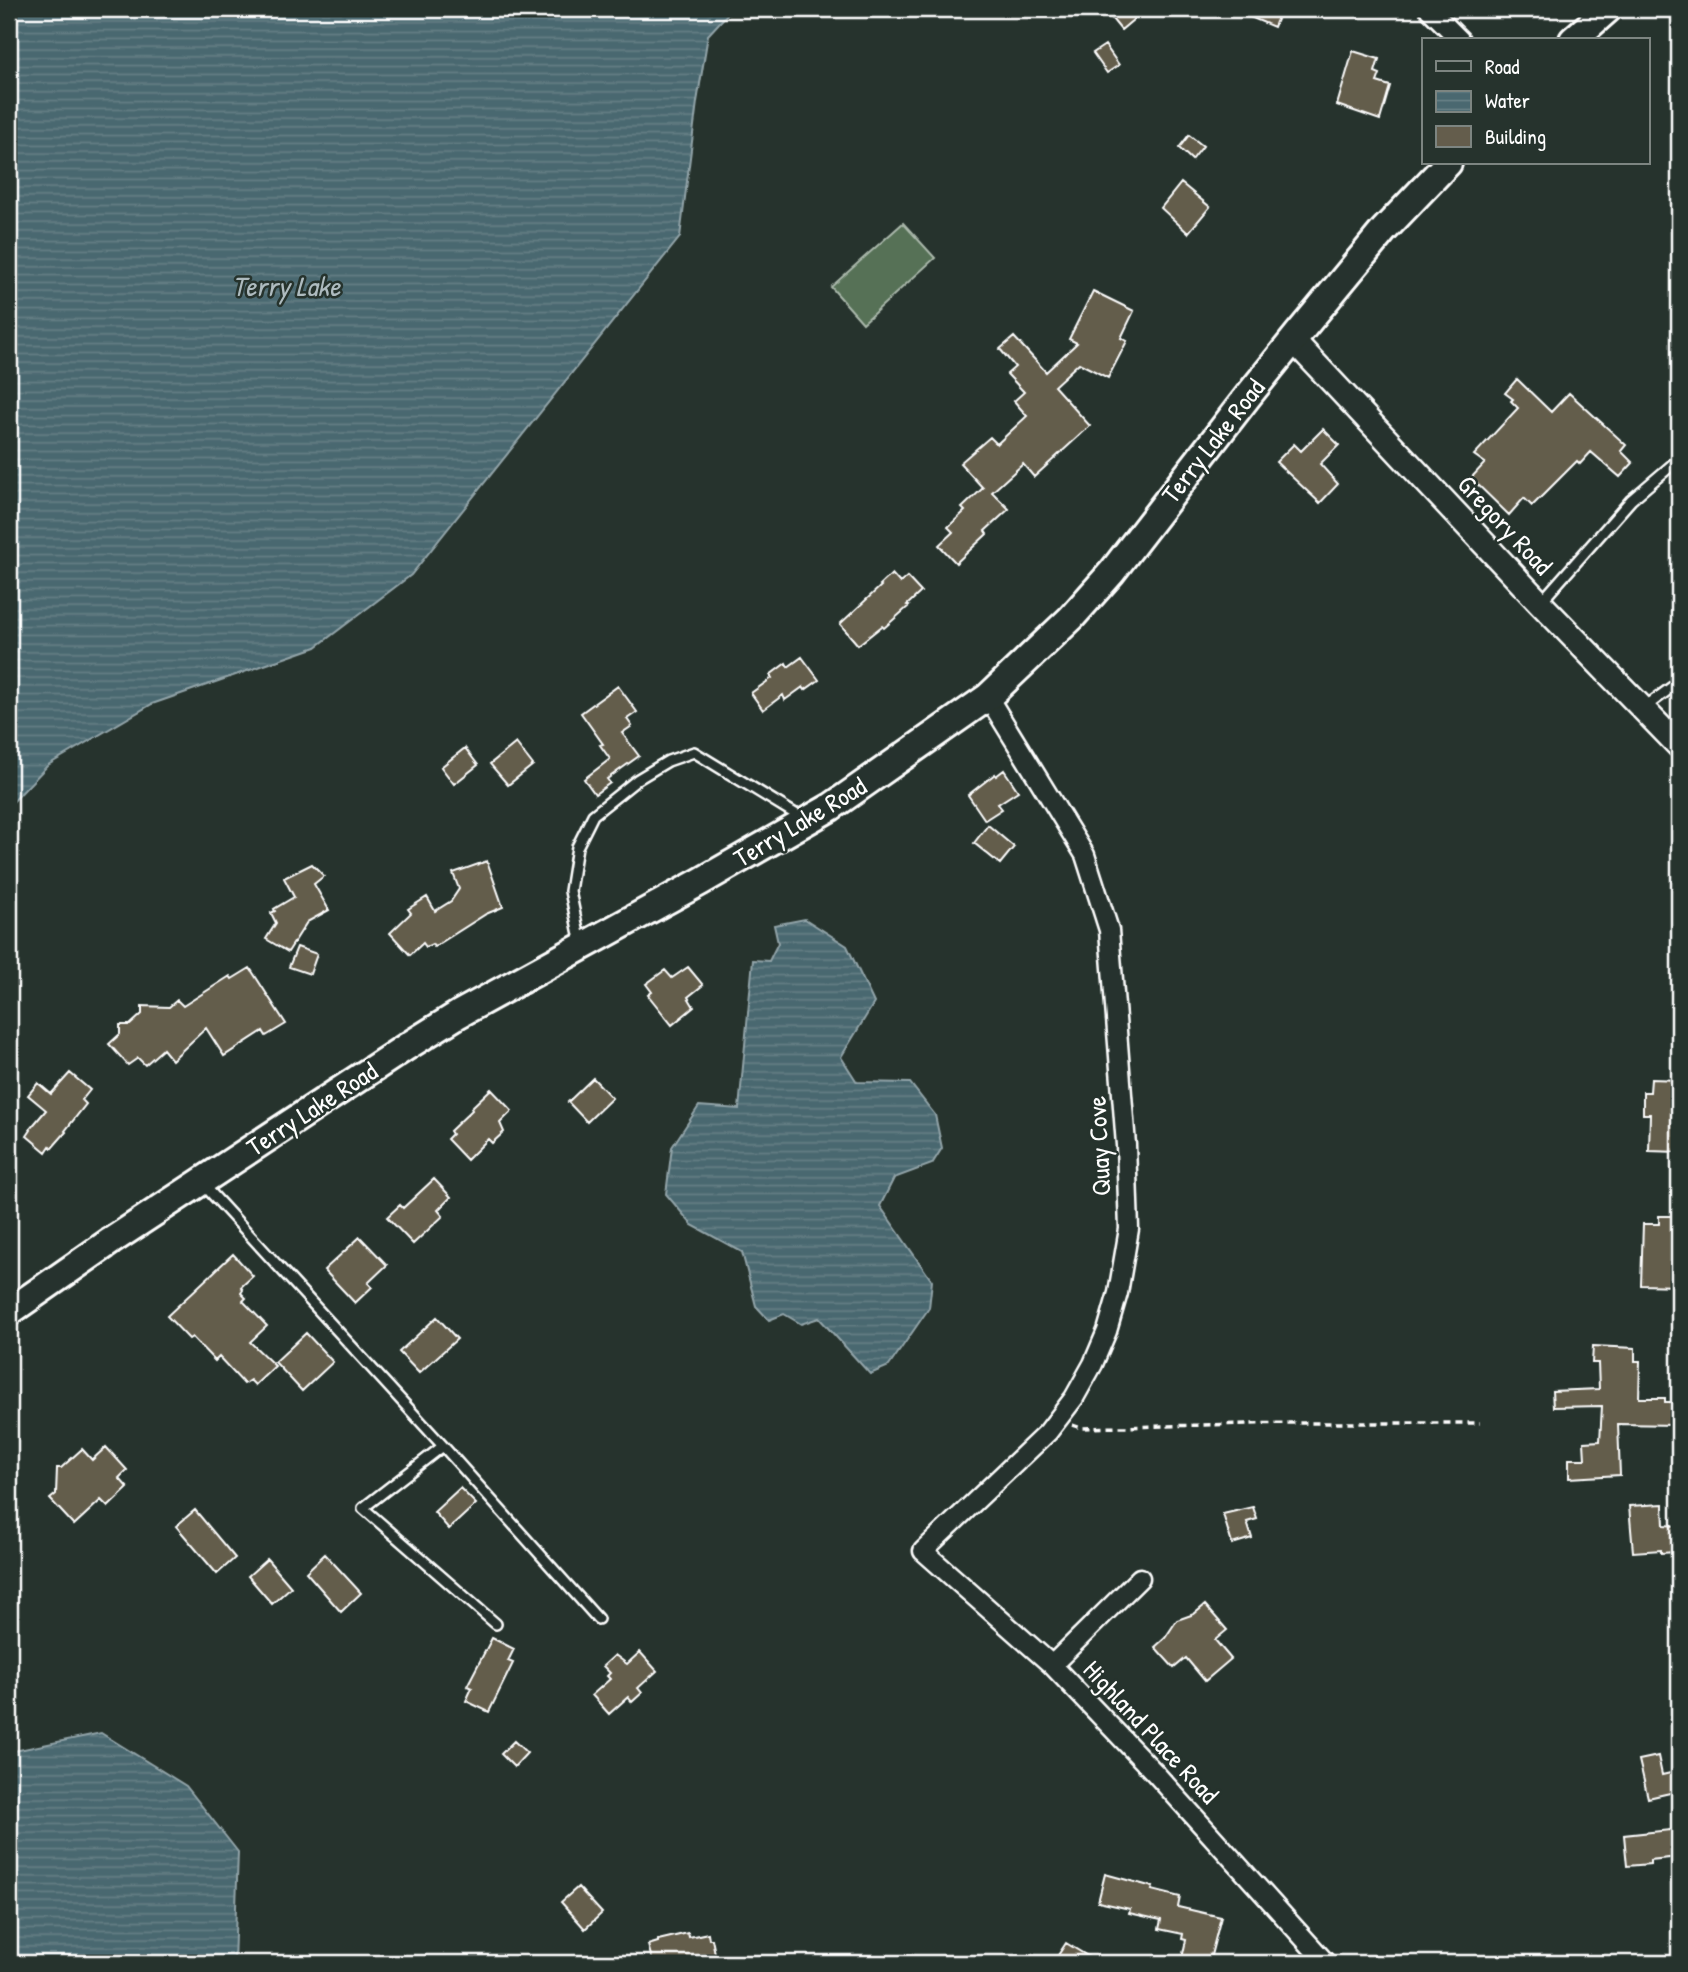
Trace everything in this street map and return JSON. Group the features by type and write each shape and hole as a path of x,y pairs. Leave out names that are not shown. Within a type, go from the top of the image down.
{"main road":[{"path":"1575,38 1608,9"},
{"name":"Terry Lake Road","path":"9,1312 111,1241 406,1047 459,1014 831,807 988,696 1071,618 1112,572 1293,340 1384,230 1447,164"}],"street":[{"path":"1429,9 1458,38"},
{"name":"Gregory Road","path":"1293,340 1540,603 1679,746"},
{"name":"Quay Cove","path":"923,1551 1048,1432 1074,1398 1107,1331 1118,1293 1129,1229 1126,1145 1109,930 1085,855 988,696"},
{"name":"Highland Place Road","path":"923,1551 1052,1665 1155,1773 1326,1963"},
{"path":"1052,1665 1140,1578"}],"lane":[{"path":"1540,603 1631,500 1679,459"},
{"path":"1643,708 1679,682"},
{"path":"581,947 570,891 577,847 593,815 638,779 668,761 694,752 806,821"},
{"path":"201,1182 598,1619"},
{"path":"443,1446 363,1507 496,1624"}],"path":[{"path":"1057,1419 1081,1428 1288,1423 1480,1423"}],"green space":[{"path":"903,223 935,258 863,323 831,287"}],"water":[{"name":"Terry Lake","path":"9,9 732,9 708,35 680,237 411,575 316,647 152,704 48,765 9,806"},
{"path":"805,919 847,946 874,1003 841,1057 857,1082 910,1083 935,1115 942,1148 932,1164 894,1178 880,1206 932,1281 929,1308 889,1366 870,1374 819,1318 801,1324 784,1314 769,1320 756,1306 742,1252 692,1225 666,1194 672,1147 699,1106 739,1109 753,960 769,961 778,943 774,925"},
{"path":"101,1733 186,1786 238,1852 234,1963 9,1963 9,1752"}],"building":[{"path":"1104,9 1146,9 1121,30"},
{"path":"1231,9 1281,9 1274,27"},
{"path":"1105,45 1119,65 1107,73 1093,53"},
{"path":"1353,51 1379,59 1375,72 1380,74 1377,82 1390,86 1380,120 1337,105"},
{"path":"1189,135 1203,146 1192,160 1179,148"},
{"path":"1181,183 1210,207 1188,233 1161,208"},
{"path":"1093,291 1134,311 1121,338 1127,341 1108,378 1079,363 1054,386 1090,426 1034,477 1023,464 992,492 1009,509 956,563 939,545 953,532 948,527 965,511 962,508 983,488 960,463 990,437 997,444 1027,416 1014,401 1024,392 1007,374 1015,367 1000,349 1014,337 1046,372 1077,343 1069,339"},
{"path":"1517,379 1551,412 1569,393 1626,445 1621,451 1633,463 1620,477 1591,452 1580,464 1577,461 1532,506 1524,498 1509,515 1471,478 1485,463 1474,455 1518,408 1511,401 1513,399 1505,393"},
{"path":"1323,429 1339,445 1320,464 1338,484 1320,503 1276,462 1294,444 1301,451"},
{"path":"892,574 900,583 907,577 921,592 884,628 882,626 858,645 840,624"},
{"path":"802,657 819,680 785,700 783,695 763,710 751,693 772,678 770,675 786,663 788,667"},
{"path":"618,686 637,712 627,719 632,726 622,733 639,756 607,779 610,783 595,794 584,779 610,759 581,713"},
{"path":"516,743 533,765 508,785 490,764"},
{"path":"465,748 478,765 454,784 441,767"},
{"path":"1004,770 1018,791 998,804 1002,809 985,820 968,795"},
{"path":"988,825 1014,847 1000,864 974,843"},
{"path":"487,861 503,907 486,914 434,947 432,944 426,947 423,943 410,955 390,933 411,913 408,909 427,897 435,911 451,901 459,889 453,873"},
{"path":"312,864 324,876 314,884 329,910 307,922 288,952 266,939 276,923 271,913 294,897 284,878"},
{"path":"297,947 317,954 310,974 289,967"},
{"path":"688,967 703,985 688,997 694,1007 672,1025 648,995 652,992 646,984 665,970 672,978"},
{"path":"250,968 286,1024 266,1036 263,1031 224,1056 206,1028 172,1060 163,1049 145,1065 138,1058 128,1065 109,1044 120,1034 120,1025 130,1025 142,1014 142,1006 169,1007 177,1000 183,1006 230,976 232,979"},
{"path":"70,1073 90,1090 82,1100 86,1104 66,1132 46,1152 27,1136 46,1110 28,1095 38,1083 51,1094"},
{"path":"593,1078 612,1098 587,1122 568,1102"},
{"path":"1651,1079 1679,1080 1679,1152 1649,1151 1650,1114 1643,1114 1643,1092 1650,1092"},
{"path":"491,1089 512,1111 500,1123 504,1132 492,1143 488,1139 467,1160 447,1139 452,1134 450,1131"},
{"path":"434,1179 451,1197 438,1210 443,1216 413,1244 387,1217 400,1205 403,1208"},
{"path":"1659,1216 1679,1216 1679,1286 1641,1285 1643,1224 1659,1224"},
{"path":"360,1237 387,1265 368,1283 372,1287 355,1303 324,1270"},
{"path":"233,1254 253,1276 241,1287 241,1293 246,1298 243,1301 267,1326 250,1342 275,1366 255,1385 250,1380 244,1384 219,1357 215,1361 167,1316"},
{"path":"437,1317 457,1339 419,1373 399,1352"},
{"path":"306,1333 333,1362 302,1391 275,1362"},
{"path":"1593,1346 1635,1348 1635,1361 1640,1361 1639,1398 1665,1398 1665,1402 1676,1402 1676,1425 1618,1424 1620,1475 1569,1478 1569,1459 1585,1459 1584,1442 1600,1441 1602,1406 1553,1407 1552,1391 1599,1389 1598,1363 1592,1363"},
{"path":"106,1447 127,1470 119,1478 128,1488 108,1507 101,1500 74,1525 50,1499 56,1494 57,1468 61,1468 82,1449 92,1460"},
{"path":"460,1488 476,1504 449,1529 434,1512"},
{"path":"1663,1504 1664,1525 1679,1526 1679,1550 1661,1553 1661,1550 1633,1552 1629,1506"},
{"path":"1253,1507 1257,1519 1247,1522 1252,1538 1232,1544 1223,1514"},
{"path":"195,1510 235,1558 217,1574 176,1526"},
{"path":"325,1554 361,1593 341,1612 306,1572"},
{"path":"267,1559 291,1587 272,1604 248,1576"},
{"path":"1205,1605 1227,1630 1215,1640 1231,1659 1205,1681 1186,1658 1174,1668 1155,1647 1177,1620 1194,1614"},
{"path":"492,1638 514,1649 508,1661 513,1663 489,1712 466,1701 472,1688 467,1686"},
{"path":"640,1652 657,1671 638,1688 642,1693 632,1702 628,1697 609,1714 592,1695 610,1679 607,1676 610,1673 603,1666 615,1655 627,1664"},
{"path":"514,1741 527,1753 514,1767 501,1754"},
{"path":"1658,1756 1662,1775 1675,1772 1679,1791 1648,1798 1639,1760"},
{"path":"1679,1829 1679,1857 1627,1866 1624,1835"},
{"path":"1105,1874 1180,1897 1178,1907 1221,1917 1209,1963 1182,1958 1186,1940 1182,1939 1183,1934 1159,1929 1161,1920 1098,1902"},
{"path":"578,1887 602,1913 585,1929 561,1902"},
{"path":"688,1933 689,1937 708,1933 709,1939 712,1939 717,1963 653,1963 648,1945"},
{"path":"1066,1943 1099,1963 1053,1963"}]}
